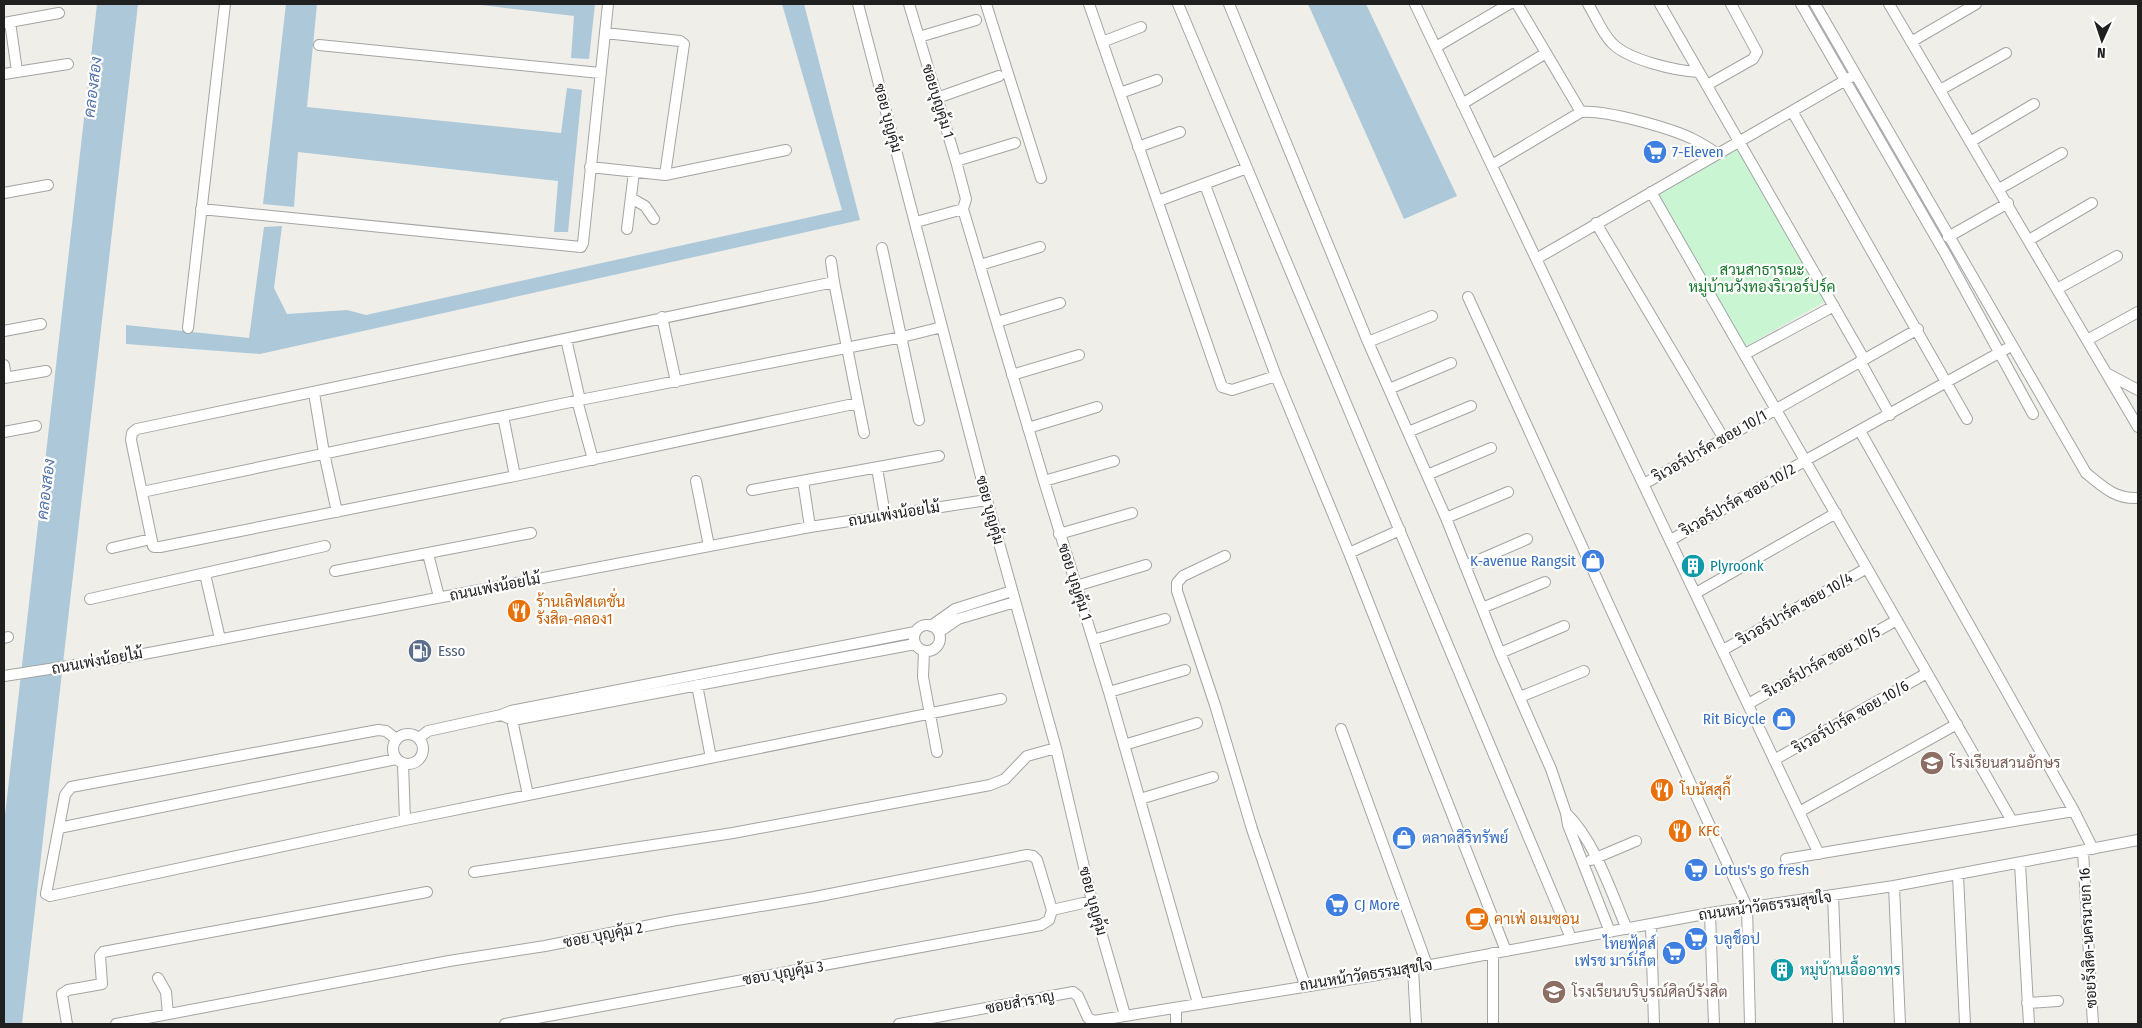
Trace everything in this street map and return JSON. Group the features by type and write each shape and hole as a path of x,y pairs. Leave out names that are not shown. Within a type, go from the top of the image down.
{"street":[{"path":"188,328 225,4"},
{"path":"202,209 579,247 583,243 608,4"},
{"name":"ซอย บุญคุ้ม","path":"858,4 987,500 1056,748 1092,901 1125,1015"},
{"name":"ซอยบุญคุ้ม 1","path":"909,4 956,161 965,204"},
{"path":"986,4 1041,178"},
{"path":"1089,4 1222,387 1232,390 1276,376"},
{"path":"1178,4 1571,938"},
{"path":"1229,4 1368,342 1446,518 1500,653 1551,769 1566,813 1568,825 1610,932"},
{"path":"1415,4 1819,854"},
{"path":"1436,47 1509,4"},
{"path":"1517,4 1581,112"},
{"path":"1588,4 1611,42 1625,53 1674,69 1699,72"},
{"path":"1660,4 1738,143 1834,306 1890,415"},
{"path":"1707,85 1753,59 1757,52 1731,4"},
{"path":"1801,4 2000,353 2032,414"},
{"path":"1815,4 2086,473 2108,491 2120,497 2138,498"},
{"path":"1889,4 2008,203 2138,427"},
{"path":"1912,42 1976,4"},
{"path":"17,71 7,22 59,13"},
{"path":"919,37 976,20"},
{"path":"1102,42 1141,27"},
{"path":"605,33 680,41 684,44 665,175"},
{"path":"319,45 600,73"},
{"path":"1940,90 2006,53"},
{"path":"1462,104 1546,54"},
{"path":"4,74 68,64"},
{"path":"1536,259 1856,75"},
{"path":"937,98 999,76"},
{"path":"1120,93 1157,80"},
{"path":"1970,142 2034,104"},
{"path":"1792,111 1967,418"},
{"path":"1492,165 1581,112 1598,112 1619,116 1689,137 1718,154"},
{"path":"1138,147 1180,132"},
{"path":"956,161 1015,143"},
{"path":"590,167 665,175 786,150"},
{"path":"1999,189 2062,153"},
{"path":"1158,201 1247,168"},
{"path":"627,229 634,172"},
{"path":"4,193 48,185"},
{"path":"1204,185 1276,376 1349,553 1506,951"},
{"path":"1651,192 1777,408 2012,821"},
{"path":"631,198 645,206 654,219"},
{"path":"1948,237 2008,203"},
{"path":"2029,240 2092,203"},
{"path":"916,222 965,204"},
{"name":"ซอย บุญคุ้ม 1","path":"965,204 980,265 1012,375 1059,534 1109,692 1198,1003"},
{"path":"1596,223 1724,439"},
{"path":"980,265 1040,247"},
{"path":"882,248 919,420"},
{"path":"2058,289 2117,256"},
{"path":"831,261 864,432"},
{"path":"834,282 137,429 132,433 131,440 151,539 154,547 157,548 593,460 858,403"},
{"path":"1468,297 1747,907 1750,1024"},
{"path":"997,322 1060,303"},
{"path":"1745,354 1834,306"},
{"path":"2087,340 2138,312"},
{"path":"1368,342 1432,316"},
{"path":"662,318 676,382"},
{"path":"4,331 41,324"},
{"path":"142,492 579,400 902,337 942,327"},
{"name":"ริเวอร์ปาร์ค ซอย 10/1","path":"1644,484 1918,330"},
{"path":"566,339 593,460"},
{"name":"ริเวอร์ปาร์ค ซอย 10/2","path":"1670,540 1806,460 2011,346"},
{"path":"1012,375 1079,355"},
{"path":"1389,389 1451,363"},
{"path":"4,365 5,377 46,371"},
{"path":"2107,374 2138,390"},
{"path":"314,393 324,453 337,512"},
{"path":"1408,432 1471,406"},
{"path":"1028,428 1098,407"},
{"path":"504,416 515,476"},
{"path":"4,432 36,426"},
{"path":"1860,431 2074,811 2088,850"},
{"path":"1427,475 1491,448"},
{"path":"752,490 939,456"},
{"path":"1044,481 1114,461"},
{"path":"877,468 885,515"},
{"path":"696,481 709,546"},
{"path":"803,481 810,527"},
{"path":"1446,518 1508,492"},
{"name":"ถนนเพ่งน้อยไม้","path":"6,676 77,666 810,527 987,500"},
{"path":"1059,534 1132,513"},
{"path":"1696,593 1836,513"},
{"path":"1349,553 1400,530"},
{"path":"335,571 531,533"},
{"path":"112,548 151,539"},
{"path":"1466,566 1527,539"},
{"path":"90,599 325,546"},
{"path":"428,554 438,597"},
{"path":"1225,556 1182,576 1177,582 1177,591 1215,705 1252,829 1305,985"},
{"path":"1076,586 1146,566"},
{"name":"ริเวอร์ปาร์ค ซอย 10/4","path":"1723,650 1867,568"},
{"path":"205,574 220,639"},
{"path":"1482,608 1545,582"},
{"path":"935,629 954,609 1012,591"},
{"path":"418,738 428,731 915,632 924,625 935,629 958,619 1015,602"},
{"path":"1093,640 1165,619"},
{"name":"ริเวอร์ปาร์ค ซอย 10/5","path":"1748,704 1896,620"},
{"path":"1500,653 1564,626"},
{"path":"508,715 697,685 915,644 924,651 932,650 938,644 935,629"},
{"path":"915,632 915,644"},
{"path":"924,651 923,677 937,752"},
{"path":"1109,692 1184,670"},
{"path":"1520,698 1584,671"},
{"name":"ริเวอร์ปาร์ค ซอย 10/6","path":"1774,760 1927,673"},
{"path":"697,685 711,758"},
{"path":"396,739 386,731 378,730 71,787 65,796 46,894 50,896 405,820 1001,699"},
{"path":"508,715 528,795"},
{"path":"1124,745 1197,723"},
{"path":"1799,812 1957,724"},
{"path":"1341,729 1428,965"},
{"path":"59,828 400,762 414,764 422,755 423,745 418,738 408,734 396,739"},
{"path":"396,739 393,751 400,762 405,820"},
{"path":"474,872 733,833 990,785 1005,779 1027,756 1056,748"},
{"path":"1140,799 1213,777"},
{"path":"1786,859 2074,811"},
{"path":"1566,813 1576,823 1586,838 1627,929"},
{"name":"ถนนหน้าวัดธรรมสุขใจ","path":"1125,1015 1414,968 1710,913 1833,896 1958,875 2138,840"},
{"path":"1584,864 1636,841"},
{"name":"ซอยรังสิต-นครนายก 16","path":"2088,850 2093,1024"},
{"name":"ซอย บุญคุ้ม 2","path":"116,1024 449,961 545,946 671,921 815,897 1027,855 1033,856 1037,860 1052,910"},
{"path":"2020,863 2028,1024"},
{"path":"1958,875 1965,1024"},
{"path":"1894,886 1900,1024"},
{"path":"67,1024 62,994 68,990 102,984 100,956 103,952 427,892"},
{"path":"1833,896 1838,1024"},
{"path":"1052,910 1092,901"},
{"name":"ซอบ บุญคุ้ม 3","path":"505,1024 1041,925 1049,920 1052,910"},
{"path":"1710,913 1714,1024"},
{"path":"1651,924 1654,1024"},
{"path":"1493,953 1493,1024"},
{"path":"1414,968 1416,1024"},
{"path":"158,978 166,992 168,1014"},
{"name":"ซอยสำราญ","path":"899,1024 1073,992 1078,996 1090,1020 1125,1015"},
{"path":"2028,1003 2058,1001"},
{"path":"1176,1008 1176,1024"}],"green space":[{"name":"สวนสาธารณะ หมู่บ้านวังทองริเวอร์ปร์ค","path":"1740,143 1833,297 1743,348 1655,194"}],"water":[{"name":"คลองสอง","path":"97,4 138,4 22,1024 4,1024 4,824"},
{"path":"286,4 317,4 307,107 561,133 567,88 582,90 568,232 554,232 558,181 298,152 294,207 263,204"},
{"path":"473,4 595,4 589,59 571,58 574,16"},
{"path":"782,4 804,4 860,220 260,354 126,344 126,325 249,338 264,227 282,226 274,288 287,314 347,310 366,315 842,210"},
{"path":"1308,4 1366,4 1457,196 1404,219"}],"place":[{"name":"7-Eleven","path":"1655,152"},
{"name":"K-avenue Rangsit","path":"1593,561"},
{"name":"Plyroonk","path":"1693,566"},
{"name":"ร้านเลิฟสเตชั่น รังสิต-คลอง1","path":"519,611"},
{"name":"Esso","path":"420,651"},
{"name":"Rit Bicycle","path":"1784,719"},
{"name":"โรงเรียนสวนอักษร","path":"1932,763"},
{"name":"โบนัสสุกี้","path":"1662,790"},
{"name":"KFC","path":"1680,831"},
{"name":"ตลาดสิริทรัพย์","path":"1404,838"},
{"name":"Lotus's go fresh","path":"1696,870"},
{"name":"CJ More","path":"1337,905"},
{"name":"คาเฟ่ อเมซอน","path":"1477,919"},
{"name":"บลูช็อป","path":"1696,939"},
{"name":"ไทยฟู้ดส์ เฟรช มาร์เก็ต","path":"1674,953"},
{"name":"หมู่บ้านเอื้ออาทร","path":"1782,970"},
{"name":"โรงเรียนบริบูรณ์ศิลป์รังสิต","path":"1554,992"}]}
